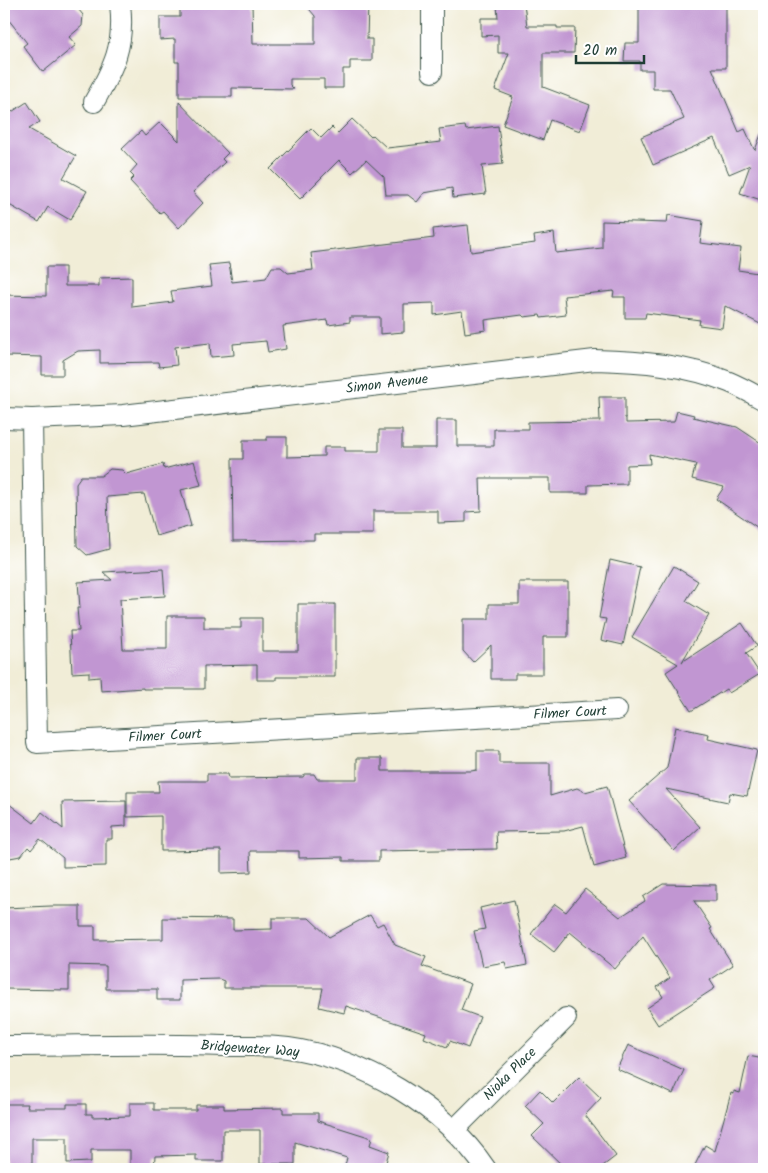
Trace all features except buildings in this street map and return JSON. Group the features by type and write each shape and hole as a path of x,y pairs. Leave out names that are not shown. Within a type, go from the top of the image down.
{"street":[{"path":"94,102 110,74 120,46 120,4"},
{"path":"432,4 432,72"},
{"name":"Simon Avenue","path":"4,418 32,419 123,415 596,360 662,365 695,372 730,382 764,400"},
{"name":"Filmer Court","path":"32,419 37,743 617,710"},
{"name":"Nioka Place","path":"454,1130 566,1018"},
{"name":"Bridgewater Way","path":"4,1046 192,1045 288,1048 335,1059 368,1072 412,1097 454,1130 486,1169"}]}
